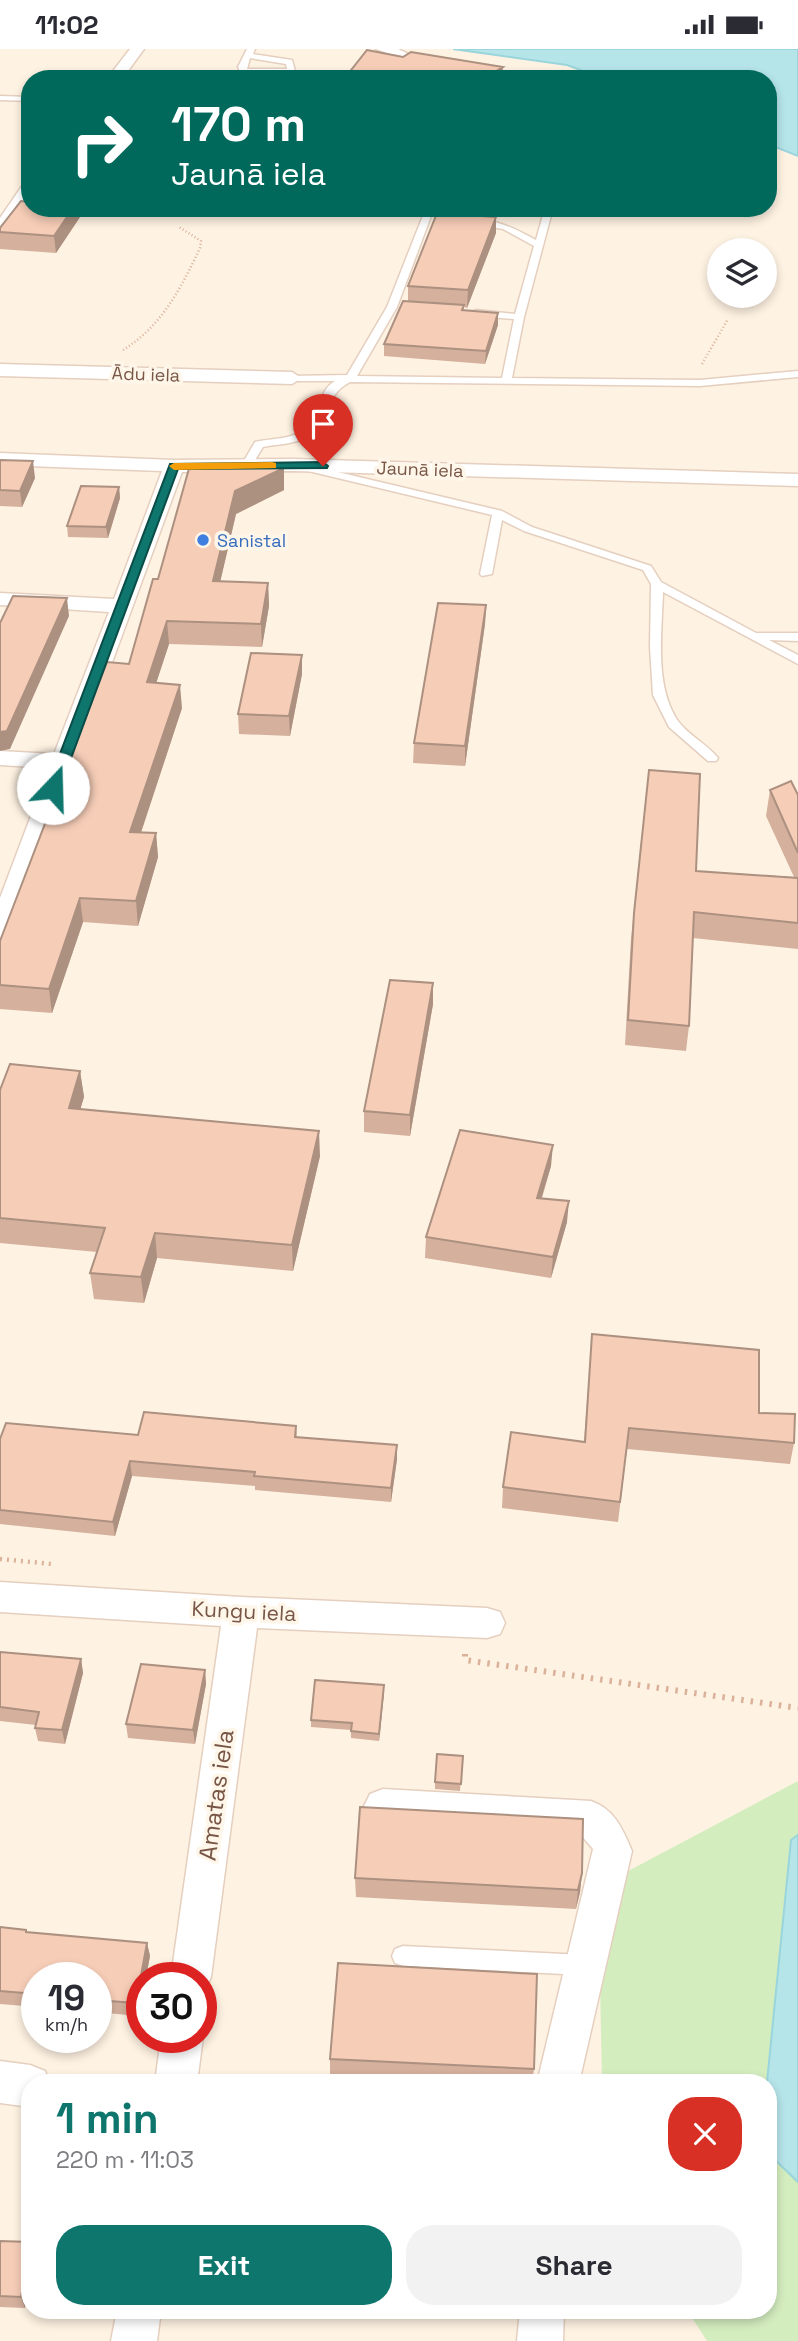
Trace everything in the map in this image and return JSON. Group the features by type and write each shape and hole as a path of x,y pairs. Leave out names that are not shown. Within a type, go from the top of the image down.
{"street":[{"path":"121,70 137,49"},
{"path":"383,49 406,57"},
{"path":"0,230 21,199"},
{"name":"Ādu iela","path":"0,370 292,379"},
{"name":"Jaunā iela","path":"0,459 174,466 295,465 798,480"},
{"path":"2,922 174,466"},
{"path":"0,599 123,606"},
{"path":"0,758 63,762"},
{"name":"Kungu iela","path":"0,1597 241,1612 475,1622"},
{"name":"Amatas iela","path":"193,1962 241,1612"},
{"path":"383,1806 591,1818 607,1837 613,1851 560,2074"},
{"path":"177,2074 180,2053"},
{"path":"0,2082 21,2084"},
{"path":"134,2341 138,2319"},
{"path":"540,2341 541,2319"}],"lane":[{"path":"244,70 242,67 249,52 289,62 291,70"},
{"path":"0,98 21,99"},
{"path":"246,466 259,444 306,435 314,429 332,387 351,377 392,307 426,217"},
{"path":"506,381 519,317 547,217"},
{"path":"424,220 438,221"},
{"path":"464,223 505,227 539,245"},
{"path":"392,307 405,308"},
{"path":"468,313 519,317"},
{"path":"292,379 351,377 691,383 798,374"},
{"path":"295,465 498,513 528,529 647,568 657,584 798,660"},
{"path":"486,574 498,513"},
{"path":"657,584 656,647 659,695 673,724 712,758"},
{"path":"752,636 798,637"},
{"path":"403,1957 586,1966"}],"path":[{"path":"78,372 142,340 164,312 200,248 201,241 179,227"},
{"path":"691,383 728,319"},
{"path":"0,1559 52,1564"},
{"path":"475,1622 465,1660 798,1708"}],"green space":[{"path":"798,1781 798,2341 707,2341 693,2319 777,2319 777,2074 602,2074 598,1887"}],"water":[{"path":"453,49 798,49 798,156 777,148 777,70 581,70 567,65"},
{"path":"798,1835 798,2182 777,2162 777,2074 768,2074 791,1840"}],"building":[{"path":"367,50 403,57 411,52 503,67 498,70 351,70"},
{"path":"21,201 21,217 67,217 54,236 0,232 0,228"},
{"path":"435,217 496,217 468,290 408,286"},
{"path":"403,301 464,305 462,310 498,313 486,351 384,344"},
{"path":"0,460 33,461 20,491 0,490"},
{"path":"190,465 284,468 235,491 213,581 268,583 261,624 167,621 147,682 180,685 130,832 156,833 136,901 80,898 49,989 0,985 0,941 107,662 129,664 153,579 158,579"},
{"path":"81,486 119,487 106,527 67,526"},
{"path":"13,596 67,598 7,731 0,732 0,623"},
{"path":"438,603 486,605 465,746 414,743"},
{"path":"251,653 302,655 289,716 238,714"},
{"path":"649,770 700,774 696,871 798,878 798,923 694,912 689,1026 628,1020 634,913"},
{"path":"791,781 798,795 798,853 770,790"},
{"path":"390,980 433,983 410,1115 364,1111"},
{"path":"10,1064 80,1071 69,1108 319,1131 292,1245 155,1233 141,1277 90,1273 105,1228 0,1218 0,1090"},
{"path":"460,1130 553,1145 537,1198 569,1201 553,1257 426,1237"},
{"path":"592,1334 759,1350 759,1413 795,1414 794,1443 629,1428 620,1502 503,1487 511,1432 585,1442"},
{"path":"144,1412 296,1426 295,1437 397,1445 391,1488 254,1476 255,1472 130,1461 113,1522 0,1510 0,1439 6,1423 138,1435"},
{"path":"0,1652 81,1659 62,1730 35,1728 39,1712 0,1707"},
{"path":"141,1664 205,1670 193,1730 126,1724"},
{"path":"315,1680 384,1685 379,1734 351,1731 352,1723 311,1720"},
{"path":"437,1754 463,1756 461,1784 435,1782"},
{"path":"360,1807 583,1819 582,1873 578,1890 355,1878"},
{"path":"0,1927 26,1932 147,1943 144,1962 126,1962 126,2002 112,2001 112,1962 21,1962 21,1993 0,1991"},
{"path":"338,1963 537,1974 534,2069 330,2059"},
{"path":"0,2241 21,2242 21,2297 0,2296"}],"slow traffic":[{"path":"174,466 272,465"}],"place":[{"name":"Sanistal","path":"203,540"}],"route":[{"path":"53,788 174,466 323,466"}]}
